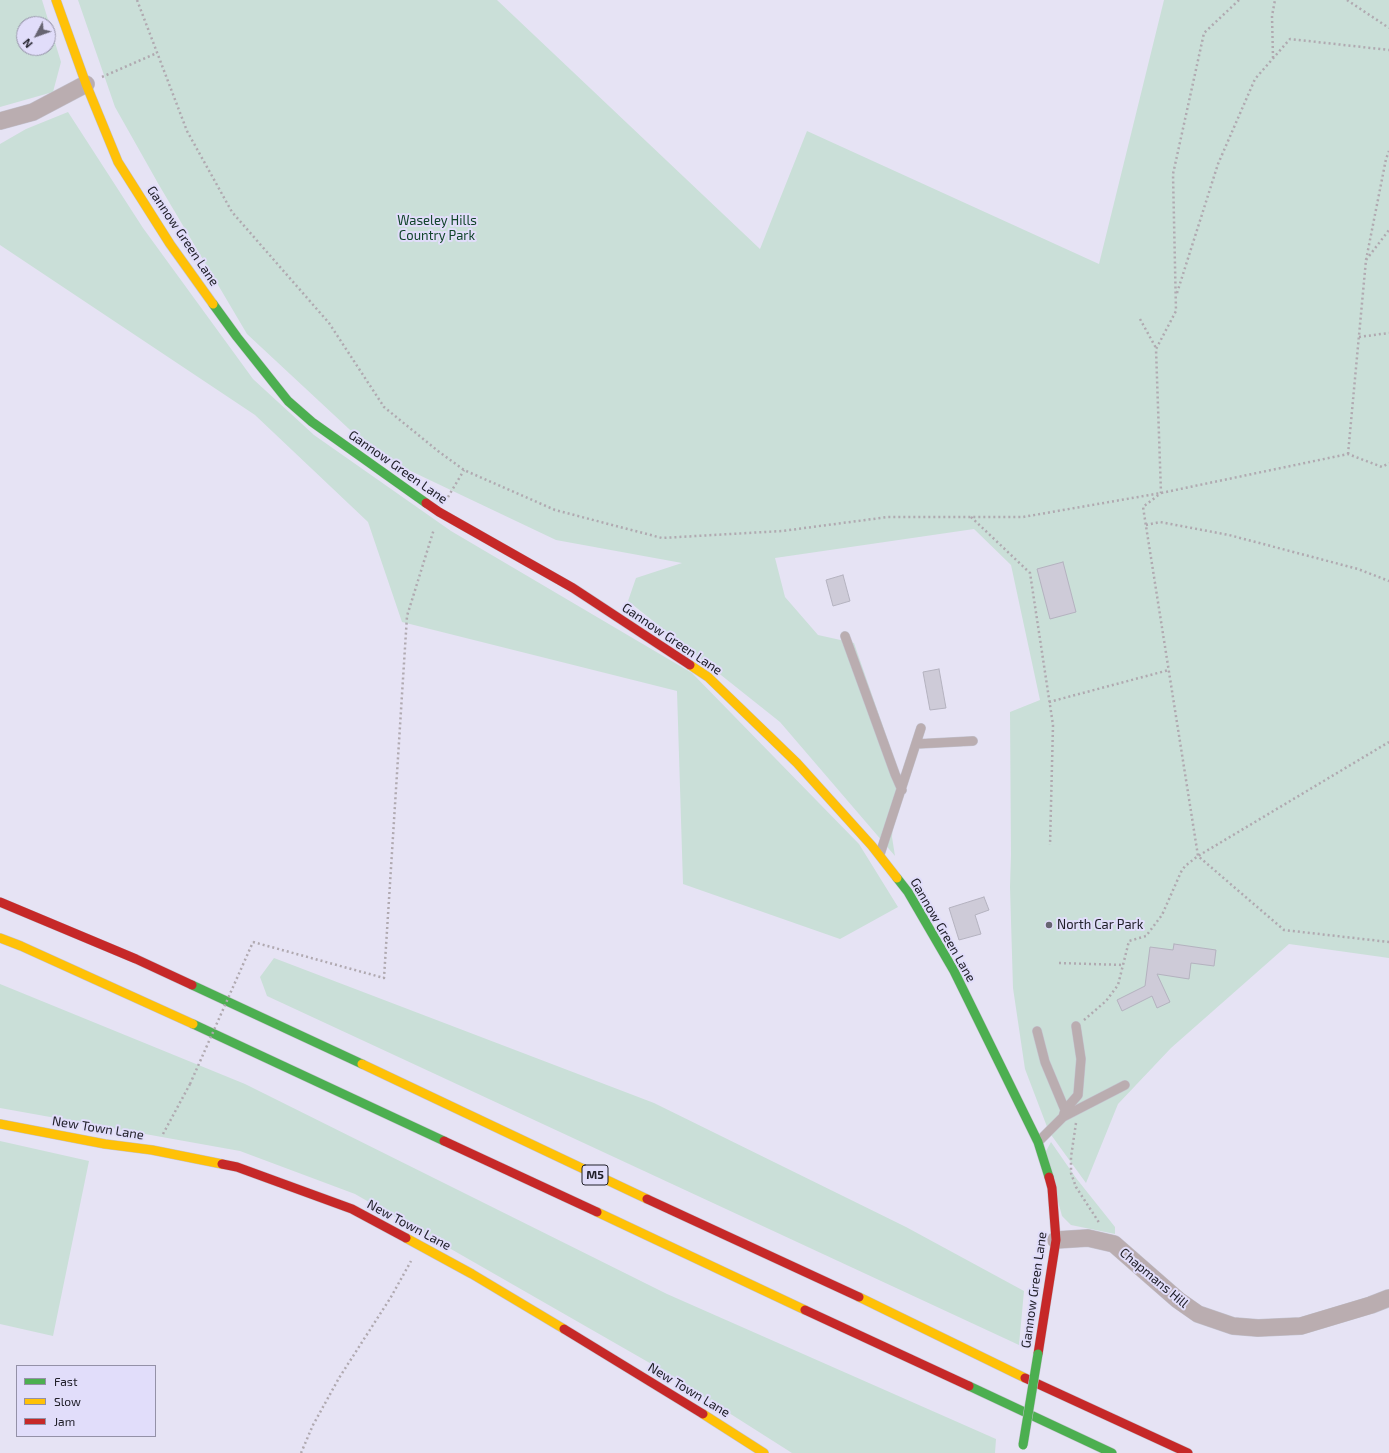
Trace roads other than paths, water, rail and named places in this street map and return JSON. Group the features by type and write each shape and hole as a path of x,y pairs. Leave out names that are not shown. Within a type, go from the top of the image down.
{"main road":[{"name":"Gannow Green Lane","path":"56,0 86,84 118,162 170,244 237,337 288,401 312,422 439,512 573,588 708,677 797,763 879,855 908,892 954,971 1038,1142 1052,1188 1056,1240 1022,1449"},
{"name":"M5","path":"0,902 136,959 463,1111 637,1195 845,1290 986,1360 1188,1453"},
{"name":"M5","path":"0,938 21,946 276,1062 1112,1453"},
{"name":"New Town Lane","path":"0,1124 105,1144 152,1150 236,1167 352,1209 486,1282 728,1428 764,1453"}],"street":[{"path":"0,121 33,112 86,84"},
{"name":"Chapmans Hill","path":"1056,1240 1088,1238 1114,1244 1178,1300 1198,1314 1233,1326 1258,1328 1301,1326 1371,1306 1389,1298"}],"lane":[{"path":"845,636 902,790"},
{"path":"879,855 922,728"},
{"path":"916,744 973,741"},
{"path":"1038,1142 1064,1114 1078,1095 1081,1059 1076,1026"},
{"path":"1037,1032 1064,1114"},
{"path":"1064,1114 1077,1110 1125,1085"}],"place":[{"name":"North Car Park","path":"1049,925"}],"park label":[{"name":"Waseley Hills Country Park","path":"437,228"}]}
